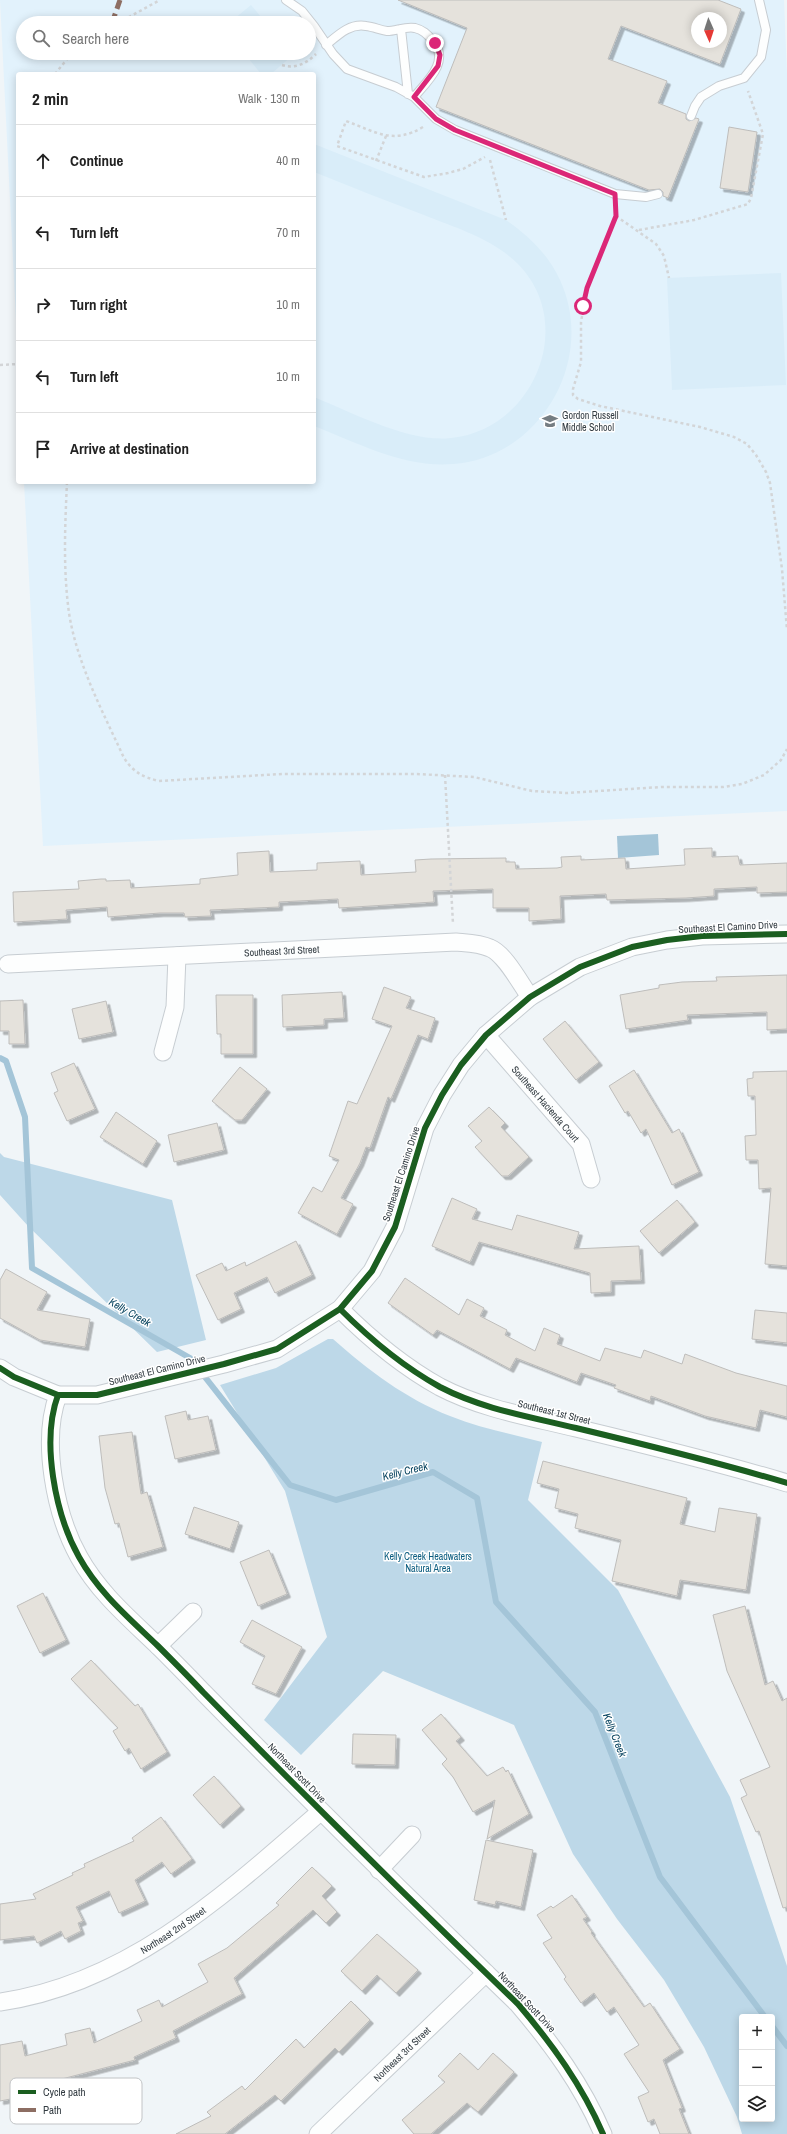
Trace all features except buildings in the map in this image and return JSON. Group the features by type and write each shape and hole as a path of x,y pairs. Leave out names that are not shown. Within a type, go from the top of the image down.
{"street":[{"name":"Southeast El Camino Drive","path":"0,1368 14,1377 58,1394 97,1395 224,1364 277,1349 340,1309 372,1271 395,1227 425,1128 442,1094 462,1065 486,1035 530,997 580,967 632,947 667,940 702,936 787,934"},
{"name":"Southeast 3rd Street","path":"8,964 446,943 477,944 492,948 503,958 530,997"},
{"path":"163,1052 175,1007 177,956"},
{"name":"Southeast Hacienda Court","path":"486,1035 581,1144 591,1179"},
{"name":"Southeast 1st Street","path":"340,1309 374,1342 395,1358 441,1387 489,1406 714,1462 787,1483"},
{"name":"Northeast Scott Drive","path":"58,1394 52,1411 51,1445 55,1488 68,1535 78,1556 106,1596 158,1646 320,1812 518,2004 547,2038 573,2076 603,2134"},
{"path":"158,1646 193,1612"},
{"name":"Northeast 2nd Street","path":"0,2002 14,2000 53,1989 103,1971 166,1937 242,1880 320,1812"},
{"path":"379,1870 412,1835"},
{"name":"Northeast 3rd Street","path":"318,2134 486,1973"}],"lane":[{"path":"286,0 305,16"},
{"path":"691,116 695,106 701,98 719,86 744,78 761,57 766,30 759,0"},
{"path":"326,45 341,32 355,26 367,26 388,31 414,28 426,32 435,43 440,55 438,66 411,95"},
{"path":"401,29 411,95"},
{"path":"316,31 333,54 347,69 411,95 436,119 455,130 615,194 646,197 658,194"}],"path":[{"path":"131,16 160,0"},
{"path":"316,53 326,45"},
{"path":"57,72 66,60"},
{"path":"282,65 288,67 302,64 307,60"},
{"path":"639,230 694,220 748,204 751,198 763,134 744,78"},
{"path":"436,119 406,136 395,138 386,136 346,120 337,146 424,177 436,176 463,168 489,155 506,220"},
{"path":"376,161 386,136"},
{"path":"615,194 616,216 587,288 581,322 580,362 573,389 573,395 578,399 600,406 721,432 747,444 766,472 770,483 779,542 787,630"},
{"path":"616,216 639,230 656,244 664,256 669,278"},
{"path":"0,365 16,364"},
{"path":"67,484 64,568 69,614 77,648 87,677 124,758 131,769 142,777 159,781 289,774 445,775 474,777 532,791 546,792 594,792 648,788 723,788 742,784 764,775 781,760 787,749"},
{"path":"445,775 452,920"}],"shaded area":[{"name":"Gordon Russell Middle School","path":"0,0 784,0 787,74 787,811 43,846 24,484 316,484 316,72 16,72 16,320"},
{"path":"251,5 260,16 238,16"},
{"path":"250,60 287,60 273,72 259,72"},
{"path":"316,145 506,220 530,239 550,262 560,280 570,311 571,342 565,372 553,400 535,424 512,444 484,458 453,464 435,464 417,462 382,453 316,427 316,398 382,425 418,436 451,438 480,431 505,416 524,395 538,370 545,343 544,315 535,287 517,263 507,254 473,234 316,173"},
{"path":"781,273 786,385 672,390 667,278"},
{"path":"658,834 659,855 618,858 617,836"}],"green space":[{"path":"0,1153 4,1157 172,1200 206,1340 157,1352 28,1226 0,1195"},
{"name":"Kelly Creek Headwaters Natural Area","path":"328,1339 333,1339 388,1383 434,1409 473,1424 542,1442 528,1500 618,1590 730,1797 787,1966 787,2134 742,2134 737,2117 704,2047 664,1980 617,1919 573,1854 514,1725 383,1671 301,1755 264,1720 327,1637 285,1491 220,1385 276,1368"}],"waterway":[{"name":"Kelly Creek","path":"0,1058 6,1061 25,1117 32,1268 190,1358 290,1485 336,1500 433,1472 477,1498 496,1602 595,1712 660,1877 763,2014"},
{"name":"Kelly Creek","path":"775,2030 787,2046"}],"marked path":[{"path":"114,16 120,0"}],"cycle path":[{"path":"0,1368 14,1377 58,1395 97,1395 224,1364 277,1349 340,1309 372,1271 395,1227 425,1128 442,1095 461,1065 486,1035 530,997 580,967 632,947 667,940 702,936 787,934"},
{"path":"340,1309 375,1342 400,1361 426,1379 456,1395 507,1412 708,1461 787,1483"},
{"path":"58,1395 53,1413 51,1434 53,1477 63,1520 79,1557 87,1570 105,1594 398,1888 518,2004 543,2034 576,2082 603,2134"}],"place":[{"name":"Gordon Russell Middle School","path":"550,421"}],"route":[{"path":"435,43 440,55 438,66 414,97 436,119 455,130 615,194 616,216 587,288 583,306"}]}
